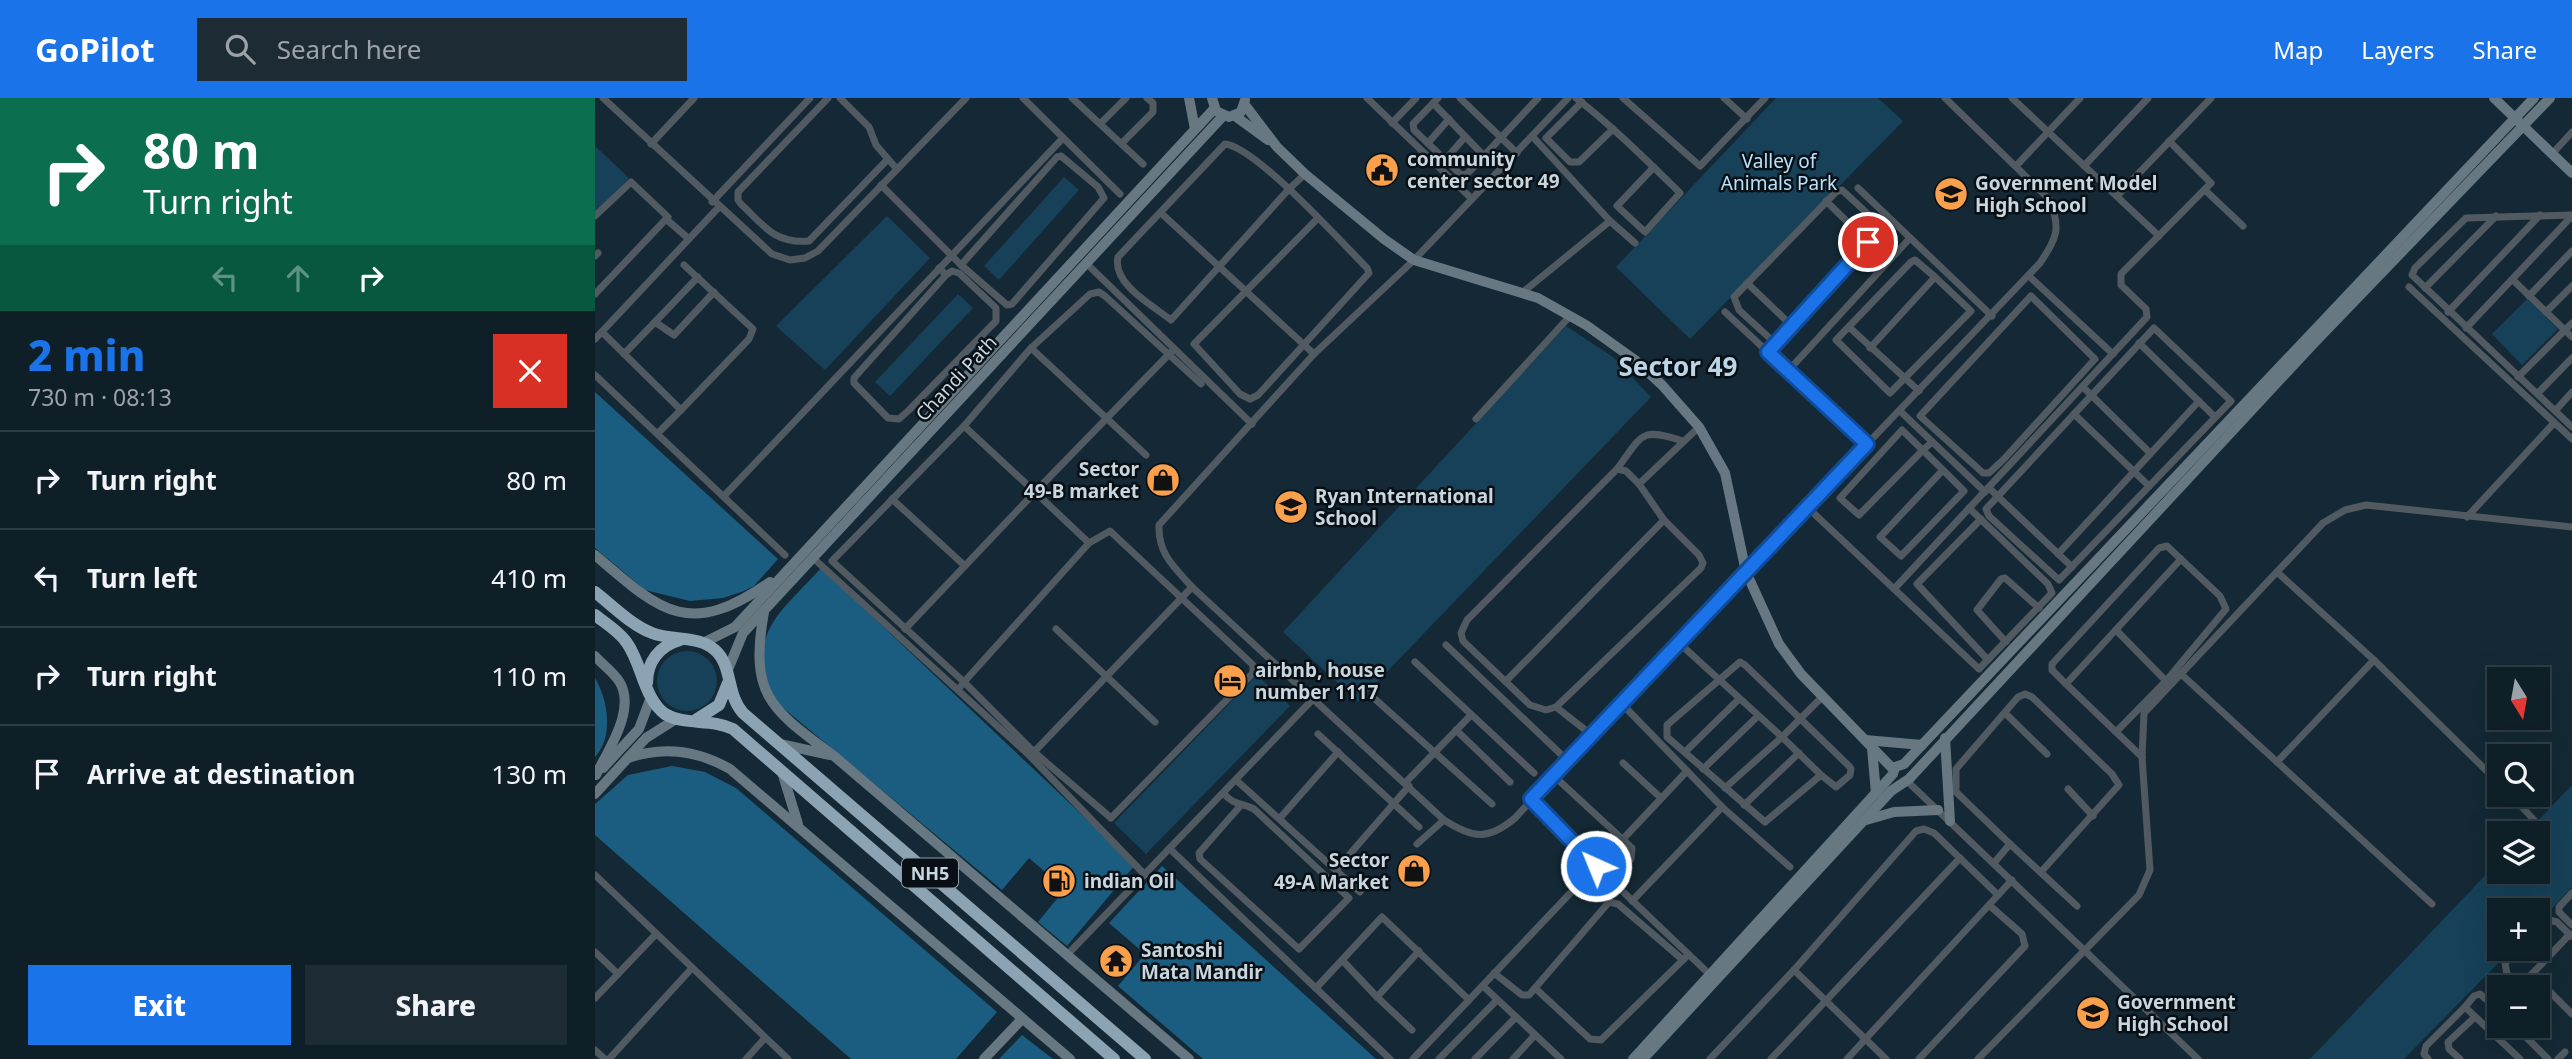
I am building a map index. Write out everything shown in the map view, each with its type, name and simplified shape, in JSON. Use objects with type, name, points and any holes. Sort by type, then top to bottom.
[{"type":"highway","points":[[595,591],[644,630],[703,643]]},
{"type":"highway","points":[[595,615],[625,640],[650,694],[664,713],[676,719]]},
{"type":"highway","points":[[650,694],[649,669],[655,656],[665,646],[686,640]]},
{"type":"highway","name":"NH5","points":[[703,643],[718,653],[738,707],[1145,1059]]},
{"type":"highway","points":[[689,720],[703,718],[719,705],[726,693],[728,675]]},
{"type":"highway","name":"NH5","points":[[676,719],[712,722],[733,729],[1114,1059]]},
{"type":"main road","points":[[1189,98],[1195,129]]},
{"type":"main road","points":[[2494,98],[2572,173]]},
{"type":"main road","points":[[1633,1059],[1876,793],[1901,776],[1945,738],[2519,122],[2534,98]]},
{"type":"main road","points":[[1643,1059],[1864,821],[1901,776],[1904,764],[2519,122],[2550,98]]},
{"type":"main road","points":[[1235,116],[1245,101],[1277,147]]},
{"type":"main road","points":[[1213,103],[1223,116],[1235,116],[1277,147],[1305,174],[1414,260],[1523,292],[1570,316],[1635,360],[1676,399],[1713,447],[1730,488],[1745,572],[1779,644],[1801,674],[1901,776]]},
{"type":"main road","name":"Chandi Path","points":[[703,643],[735,627],[1195,129],[1213,103]]},
{"type":"main road","name":"Chandi Path","points":[[728,675],[743,633],[1223,116]]},
{"type":"main road","points":[[595,555],[655,605],[690,615],[709,613],[740,600],[792,565]]},
{"type":"main road","points":[[764,610],[758,642],[760,674],[768,699],[784,718],[834,756],[1189,1059]]},
{"type":"main road","points":[[595,656],[619,682],[624,703],[623,718],[595,776]]},
{"type":"main road","points":[[595,776],[639,729],[650,694]]},
{"type":"main road","points":[[595,794],[646,738],[676,719]]},
{"type":"main road","points":[[1945,738],[1950,821]]},
{"type":"main road","points":[[1868,743],[1922,745]]},
{"type":"main road","points":[[1868,743],[1876,793]]},
{"type":"main road","points":[[780,744],[834,756]]},
{"type":"main road","points":[[628,758],[667,751],[709,758],[730,769],[798,824],[1070,1059]]},
{"type":"main road","points":[[782,772],[798,824]]},
{"type":"main road","points":[[1864,821],[1894,812],[1938,810]]},
{"type":"main road","points":[[984,1059],[1022,1018]]},
{"type":"street","points":[[603,98],[715,205],[772,254],[790,260],[805,258],[818,251],[966,98]]},
{"type":"street","points":[[651,144],[694,98]]},
{"type":"street","points":[[796,98],[803,105]]},
{"type":"street","points":[[595,339],[689,239],[726,187],[810,98]]},
{"type":"street","points":[[737,196],[828,98]]},
{"type":"street","points":[[840,98],[869,127],[876,145],[897,169]]},
{"type":"street","points":[[1023,98],[1120,194]]},
{"type":"street","points":[[1072,98],[1143,164]]},
{"type":"street","points":[[1101,123],[1126,98]]},
{"type":"street","points":[[1122,143],[1153,112],[1153,103],[1147,98]]},
{"type":"street","points":[[1367,98],[1472,199]]},
{"type":"street","points":[[1392,123],[1416,98]]},
{"type":"street","points":[[1460,98],[1517,153]]},
{"type":"street","points":[[1484,156],[1449,120],[1435,101],[1413,124],[1414,130],[1461,175],[1467,174],[1484,156],[1501,138],[1538,98]]},
{"type":"street","points":[[1568,98],[1414,260],[1314,354],[1159,525],[1159,539],[1164,556],[1192,587],[1444,820],[1466,834],[1493,832],[1515,818],[1623,705],[1678,642],[2030,277],[2053,243],[2057,234],[2057,219],[2050,200],[1945,98]]},
{"type":"street","points":[[1623,98],[1700,166],[1765,98]]},
{"type":"street","points":[[1724,98],[1747,119]]},
{"type":"street","points":[[2012,98],[2159,236]]},
{"type":"street","points":[[2015,166],[2081,98]]},
{"type":"street","points":[[2084,166],[2148,98]]},
{"type":"street","points":[[2117,196],[2208,99]]},
{"type":"street","points":[[1613,129],[1579,162],[1570,162],[1546,138],[1579,100],[1613,129],[1654,167],[1680,196],[1645,232],[1617,206],[1654,167]]},
{"type":"street","points":[[1427,143],[1449,120]]},
{"type":"street","points":[[2552,154],[2572,132]]},
{"type":"street","points":[[1445,160],[1465,137]]},
{"type":"street","points":[[1533,137],[1610,221],[1635,243]]},
{"type":"street","points":[[724,496],[1062,139]]},
{"type":"street","points":[[1894,589],[2083,387],[2147,312],[2121,285],[2121,274],[2205,190],[2210,180],[2169,141]]},
{"type":"street","points":[[1305,174],[1289,189],[1171,320],[1120,278],[1116,268],[1118,257],[1226,144],[1242,152],[1289,189],[1318,218],[1369,273],[1258,395],[1250,399],[1240,394],[1194,344],[1318,218]]},
{"type":"street","points":[[881,185],[961,265],[1002,302],[1012,304],[1101,204],[1103,192],[1072,163],[1057,157],[961,265]]},
{"type":"street","points":[[726,187],[776,237],[787,242],[809,241],[888,159]]},
{"type":"street","points":[[595,216],[631,182],[689,239]]},
{"type":"street","points":[[1858,188],[1992,316]]},
{"type":"street","points":[[1768,352],[1882,227],[1842,190],[1826,201],[1734,297],[1735,306],[1775,343]]},
{"type":"street","points":[[2205,190],[2243,226]]},
{"type":"street","points":[[1826,201],[1868,242]]},
{"type":"street","points":[[1161,213],[1314,354]]},
{"type":"street","points":[[2448,312],[2540,215]]},
{"type":"street","points":[[2572,216],[2470,216],[2461,221],[2413,272],[2414,278],[2448,312],[2520,375],[2572,426]]},
{"type":"street","points":[[2425,288],[2496,216]]},
{"type":"street","points":[[2466,328],[2572,216]]},
{"type":"street","points":[[595,294],[666,219]]},
{"type":"street","points":[[1523,292],[1610,221]]},
{"type":"street","points":[[1788,371],[1910,238]]},
{"type":"street","points":[[2529,296],[2572,251]]},
{"type":"street","points":[[1911,261],[1921,263],[1935,277],[1971,311],[1890,393],[1836,340],[1911,261]]},
{"type":"street","points":[[1087,264],[1201,384]]},
{"type":"street","points":[[657,433],[753,334],[749,324],[684,265]]},
{"type":"street","points":[[939,268],[946,275]]},
{"type":"street","points":[[845,368],[854,378],[854,383],[888,418],[899,419],[996,321],[996,308],[959,273],[952,271],[854,378]]},
{"type":"street","points":[[624,354],[698,277]]},
{"type":"street","points":[[1870,348],[1935,277]]},
{"type":"street","points":[[2030,277],[2113,354]]},
{"type":"street","points":[[2513,280],[2572,337]]},
{"type":"street","points":[[1747,283],[1791,325]]},
{"type":"street","points":[[2546,312],[2572,286]]},
{"type":"street","points":[[2410,287],[2572,439]]},
{"type":"street","points":[[655,322],[674,335],[714,292]]},
{"type":"street","points":[[1145,875],[905,629],[832,561],[964,426],[1031,348],[1090,294],[1099,292],[1171,351],[1252,424]]},
{"type":"street","points":[[2031,296],[2095,359],[1989,473],[1983,473],[1923,421],[1922,411],[1942,390],[2031,296]]},
{"type":"street","points":[[1725,312],[1867,444]]},
{"type":"street","points":[[1476,419],[1570,316]]},
{"type":"street","points":[[2512,383],[2572,323]]},
{"type":"street","points":[[1849,327],[1919,391]]},
{"type":"street","points":[[2151,329],[2158,329],[2231,401],[2059,580],[1989,516],[1986,509],[2139,343],[2151,329]]},
{"type":"street","points":[[601,332],[681,410]]},
{"type":"street","points":[[2139,343],[2215,417]]},
{"type":"street","points":[[1031,348],[1146,455]]},
{"type":"street","points":[[905,629],[1171,351]]},
{"type":"street","points":[[2538,393],[2572,358]]},
{"type":"street","points":[[595,374],[785,555]]},
{"type":"street","points":[[1930,380],[1942,390]]},
{"type":"street","points":[[2083,387],[2150,453]]},
{"type":"street","points":[[2556,410],[2572,392]]},
{"type":"street","points":[[2059,554],[2199,401]]},
{"type":"street","points":[[1900,411],[1932,442],[1998,497],[2072,567]]},
{"type":"street","points":[[2074,414],[2149,486]]},
{"type":"street","points":[[2467,517],[2554,423]]},
{"type":"street","points":[[964,426],[1089,543]]},
{"type":"street","points":[[1639,484],[1699,427]]},
{"type":"street","points":[[1932,442],[1923,450],[1859,515],[1840,498],[1902,430],[1923,450],[1943,470],[1964,491],[1901,556],[1880,537],[1943,470]]},
{"type":"street","points":[[1617,468],[1626,471],[1639,484],[1664,520],[1699,555],[1703,563],[1701,568],[1556,707],[1546,710],[1530,705],[1463,641],[1463,626],[1617,468],[1640,437],[1649,433],[1683,441]]},
{"type":"street","points":[[892,499],[965,566]]},
{"type":"street","points":[[1978,1059],[2139,895],[2150,870],[2142,757],[2144,713],[2323,523],[2345,510],[2365,505],[2572,527]]},
{"type":"street","points":[[1807,508],[1979,669],[2039,608],[2052,593],[2052,589],[1969,509]]},
{"type":"street","points":[[1980,519],[1917,584],[1989,660]]},
{"type":"street","points":[[1506,681],[1664,520]]},
{"type":"street","points":[[812,557],[1111,818],[1252,673],[1253,665],[1114,532],[1105,532],[1089,543],[961,686]]},
{"type":"street","points":[[2116,732],[2166,681],[2226,609],[2220,596],[2167,546],[2159,548],[2051,667],[2066,684],[2142,757]]},
{"type":"street","points":[[2066,684],[2181,559]]},
{"type":"street","points":[[2277,572],[2374,660],[2487,771]]},
{"type":"street","points":[[2005,642],[1977,610],[2001,579],[2005,578],[2039,608]]},
{"type":"street","points":[[1034,752],[1192,587]]},
{"type":"street","points":[[1056,628],[1155,722]]},
{"type":"street","points":[[2116,630],[2166,681]]},
{"type":"street","points":[[1678,642],[1716,680],[1836,787],[1850,775],[1851,769],[1740,662],[1716,680],[1667,725],[1667,737],[1761,820],[1769,820],[1821,775]]},
{"type":"street","points":[[1446,645],[1568,761]]},
{"type":"street","points":[[2277,762],[2374,660]]},
{"type":"street","points":[[1415,662],[1534,773]]},
{"type":"street","points":[[2181,674],[2432,904]]},
{"type":"street","points":[[2041,872],[2116,791],[2117,780],[2032,697],[2020,695],[1956,769],[1956,792],[2077,906]]},
{"type":"street","points":[[1725,788],[1823,696]]},
{"type":"street","points":[[1067,955],[1314,698]]},
{"type":"street","points":[[1375,699],[1492,804]]},
{"type":"street","points":[[1685,752],[1739,699]]},
{"type":"street","points":[[1623,705],[1722,807],[1790,867]]},
{"type":"street","points":[[1556,707],[1593,736]]},
{"type":"street","points":[[2005,713],[2047,754]]},
{"type":"street","points":[[1336,870],[1394,804],[1434,751],[1471,715]]},
{"type":"street","points":[[1703,769],[1758,716]]},
{"type":"street","points":[[1456,730],[1510,782]]},
{"type":"street","points":[[1318,734],[1419,827]]},
{"type":"street","points":[[1280,818],[1338,752]]},
{"type":"street","points":[[1744,805],[1799,753]]},
{"type":"street","points":[[1623,763],[1661,798]]},
{"type":"street","points":[[1622,839],[1687,771]]},
{"type":"street","points":[[1553,776],[1632,848],[1633,854],[1623,869]]},
{"type":"street","points":[[1901,776],[2085,948],[2197,1059]]},
{"type":"street","points":[[1236,780],[1360,891]]},
{"type":"street","points":[[2068,789],[2092,816]]},
{"type":"street","points":[[1224,794],[1233,804],[1241,805],[1254,809],[1349,898],[1302,948],[1295,948],[1200,859],[1199,853],[1241,805]]},
{"type":"street","points":[[1531,799],[1686,957]]},
{"type":"street","points":[[1632,901],[1722,807]]},
{"type":"street","points":[[2522,807],[2535,820]]},
{"type":"street","points":[[1417,844],[1444,820]]},
{"type":"street","points":[[1710,1059],[1794,970],[1916,831],[1924,829],[1934,833],[1998,895]]},
{"type":"street","points":[[1994,863],[2011,844]]},
{"type":"street","points":[[1170,849],[1390,1059]]},
{"type":"street","points":[[1771,1059],[1960,858]]},
{"type":"street","points":[[1413,1059],[1596,866]]},
{"type":"street","points":[[595,875],[788,1059]]},
{"type":"street","points":[[1847,1059],[2012,880]]},
{"type":"street","points":[[2572,893],[2559,907],[2559,912],[2572,925]]},
{"type":"street","points":[[1494,973],[1523,995],[1529,995],[1609,902],[1618,904],[1705,970]]},
{"type":"street","points":[[1919,1059],[2025,946],[2022,934],[1989,905]]},
{"type":"street","points":[[1316,988],[1382,918],[1387,919],[1469,1000]]},
{"type":"street","points":[[2506,961],[2504,970],[2521,984],[2571,935],[2550,920]]},
{"type":"street","points":[[595,998],[656,933]]},
{"type":"street","points":[[1377,997],[1419,951]]},
{"type":"street","points":[[595,952],[618,974]]},
{"type":"street","points":[[1535,988],[1590,1039],[1601,1040],[1686,957]]},
{"type":"street","points":[[1343,961],[1412,1030]]},
{"type":"street","points":[[595,1050],[607,1059],[692,968]]},
{"type":"street","points":[[1794,970],[1886,1059]]},
{"type":"street","points":[[2532,974],[2572,1014]]},
{"type":"street","points":[[1483,986],[1555,1057]]},
{"type":"street","points":[[2428,1059],[2424,1054],[2426,1046],[2474,996],[2480,994],[2487,1000]]},
{"type":"street","points":[[1439,1059],[1497,1000]]},
{"type":"street","points":[[2465,1007],[2519,1059]]},
{"type":"street","points":[[1475,1059],[1516,1017]]},
{"type":"street","points":[[2460,1059],[2449,1049],[2448,1042],[2475,1017]]},
{"type":"street","points":[[1513,1059],[1535,1035]]},
{"type":"street","points":[[746,1059],[765,1038]]},
{"type":"street","points":[[2527,1038],[2549,1059]]},
{"type":"street","points":[[2558,1059],[2565,1052]]},
{"type":"green space","name":"Valley of Animals Park","points":[[1776,98],[1878,98],[1903,121],[1690,339],[1616,267]]},
{"type":"green space","points":[[595,146],[629,178],[595,214]]},
{"type":"green space","points":[[1064,177],[1079,190],[999,280],[984,266]]},
{"type":"green space","points":[[887,216],[930,258],[825,370],[776,326]]},
{"type":"green space","points":[[958,294],[973,308],[890,396],[875,382]]},
{"type":"green space","points":[[2527,299],[2558,329],[2522,365],[2492,334]]},
{"type":"green space","points":[[1566,326],[1613,357],[1651,397],[1358,702],[1283,632]]},
{"type":"green space","points":[[687,651],[708,660],[717,681],[708,702],[687,711],[666,702],[657,681],[666,660]]},
{"type":"green space","points":[[1257,675],[1290,706],[1146,854],[1114,823]]},
{"type":"green space","points":[[2572,785],[2572,887],[2550,910],[2550,898],[2487,898],[2487,961],[2500,961],[2404,1059],[2310,1059],[2487,874],[2487,884],[2550,884],[2550,821],[2538,821]]},
{"type":"shaded area","points":[[595,392],[778,559],[754,586],[723,598],[690,601],[645,590],[595,548]]},
{"type":"shaded area","points":[[821,568],[1135,865],[1067,946],[1038,922],[1065,889],[1029,858],[1002,890],[776,702],[763,659],[770,627]]},
{"type":"shaded area","points":[[595,678],[606,707],[607,729],[605,739],[595,757]]},
{"type":"shaded area","points":[[672,766],[705,772],[736,788],[997,1012],[956,1059],[851,1059],[595,835],[595,804],[628,775]]},
{"type":"shaded area","points":[[1162,866],[1376,1059],[1203,1059],[1118,986],[1145,954],[1109,923]]},
{"type":"shaded area","points":[[1022,1035],[1053,1059],[999,1059]]},
{"type":"place","name":"community center sector 49","points":[[1382,170]]},
{"type":"place","name":"Government Model High School","points":[[1951,194]]},
{"type":"place","name":"Sector 49-B market","points":[[1163,480]]},
{"type":"place","name":"Ryan International School","points":[[1291,507]]},
{"type":"place","name":"airbnb, house number 1117","points":[[1230,681]]},
{"type":"place","name":"Sector 49-A Market","points":[[1414,871]]},
{"type":"place","name":"indian Oil","points":[[1059,881]]},
{"type":"place","name":"Santoshi Mata Mandir","points":[[1116,961]]},
{"type":"place","name":"Government High School","points":[[2093,1013]]},
{"type":"district","name":"Sector 49","points":[[1678,366]]},
{"type":"route","points":[[1596,866],[1531,799],[1623,705],[1678,642],[1867,444],[1768,352],[1868,242]]}]
